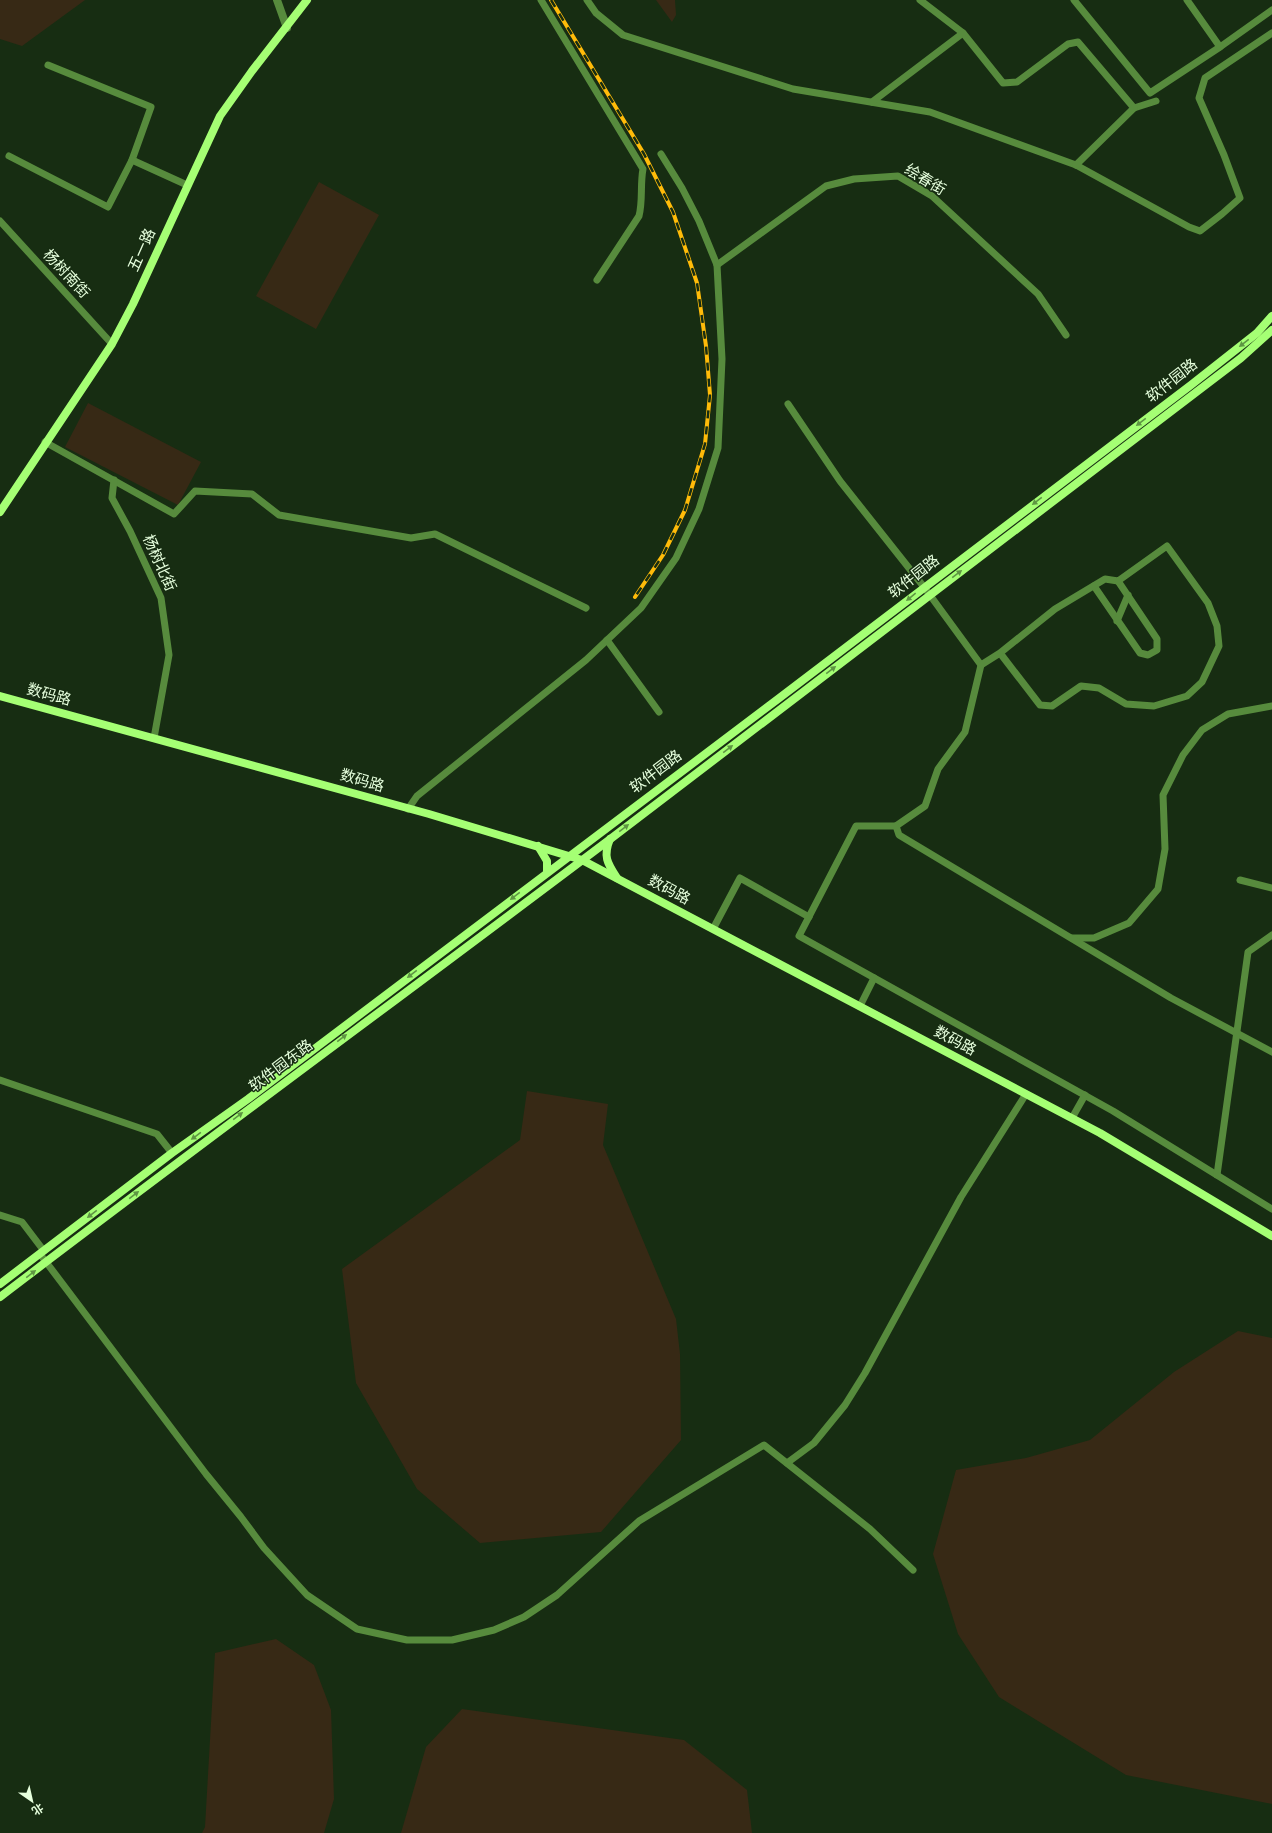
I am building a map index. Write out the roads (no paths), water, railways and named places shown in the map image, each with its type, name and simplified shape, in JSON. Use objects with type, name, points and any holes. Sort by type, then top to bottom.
[{"type":"main road","name":"五一路","points":[[0,512],[45,442],[112,344],[133,304],[220,116],[252,71],[307,0]]},
{"type":"main road","name":"软件园路","points":[[570,855],[791,690],[1197,380],[1257,333],[1272,316]]},
{"type":"main road","name":"软件园路","points":[[582,860],[1235,362],[1272,330]]},
{"type":"main road","name":"数码路","points":[[0,696],[408,809],[570,855],[582,860],[1100,1133],[1272,1236]]},
{"type":"main road","points":[[611,838],[606,849],[606,858],[617,878]]},
{"type":"main road","points":[[538,846],[547,861],[547,872]]},
{"type":"main road","name":"软件园东路","points":[[0,1284],[172,1153],[248,1099],[570,855]]},
{"type":"main road","name":"软件园东路","points":[[0,1297],[310,1062],[582,860]]},
{"type":"street","points":[[276,0],[286,28]]},
{"type":"street","points":[[541,0],[643,169],[641,181],[642,205],[639,216],[597,280]]},
{"type":"street","points":[[587,0],[596,13],[623,35],[792,89],[930,112],[1076,165],[1188,227],[1200,230],[1222,214],[1240,198],[1224,155],[1199,98],[1204,78],[1272,33]]},
{"type":"street","points":[[920,0],[963,33],[1003,83],[1017,82],[1068,44],[1078,42],[1134,108]]},
{"type":"street","points":[[1074,0],[1150,93],[1220,47],[1272,10]]},
{"type":"street","points":[[1187,0],[1220,47]]},
{"type":"street","points":[[872,102],[963,33]]},
{"type":"street","points":[[9,156],[108,207],[132,160],[151,107],[48,65]]},
{"type":"street","points":[[1076,165],[1134,108],[1156,101]]},
{"type":"street","points":[[408,809],[417,796],[586,660],[641,608],[676,558],[699,509],[718,448],[722,359],[717,265],[699,221],[682,188],[661,154]]},
{"type":"street","points":[[132,160],[187,185]]},
{"type":"street","name":"绘春街","points":[[717,265],[826,186],[854,179],[898,176],[932,196],[1038,294],[1066,335]]},
{"type":"street","name":"杨树南街","points":[[0,221],[112,344]]},
{"type":"street","points":[[788,404],[840,481],[924,587],[981,665]]},
{"type":"street","points":[[45,442],[174,514],[196,491],[252,494],[279,515],[411,538],[435,534],[586,608]]},
{"type":"street","name":"杨树北街","points":[[114,480],[112,498],[130,531],[162,598],[169,655],[154,738]]},
{"type":"street","points":[[1000,653],[1040,705],[1052,706],[1081,686],[1099,688],[1126,704],[1154,706],[1187,696],[1202,682],[1219,646],[1217,626],[1208,603],[1167,546],[1118,581],[1105,579],[1055,609],[1000,653],[981,665],[965,732],[938,769],[925,806],[896,826],[856,826],[799,936],[1085,1095],[1272,1209]]},
{"type":"street","points":[[1094,586],[1140,653],[1148,655],[1157,650],[1157,639],[1118,581]]},
{"type":"street","points":[[1117,620],[1128,595]]},
{"type":"street","points":[[607,640],[659,712]]},
{"type":"street","points":[[1072,938],[1094,938],[1129,923],[1158,889],[1165,849],[1163,795],[1183,755],[1202,730],[1228,714],[1272,706]]},
{"type":"street","points":[[896,826],[899,835],[1171,998],[1272,1052]]},
{"type":"street","points":[[713,929],[740,878],[809,917]]},
{"type":"street","points":[[1240,880],[1272,888]]},
{"type":"street","points":[[1217,1175],[1248,952],[1272,935]]},
{"type":"street","points":[[860,1006],[874,978]]},
{"type":"street","points":[[0,1080],[157,1134],[172,1153]]},
{"type":"street","points":[[787,1463],[814,1443],[849,1398],[865,1373],[961,1198],[1026,1094]]},
{"type":"street","points":[[1072,1118],[1085,1095]]},
{"type":"street","points":[[0,1215],[22,1222],[42,1252],[46,1262],[206,1474],[264,1548],[307,1595],[357,1629],[407,1640],[452,1640],[494,1630],[524,1617],[557,1595],[639,1521],[764,1445],[870,1529],[913,1570]]},
{"type":"railway","points":[[551,0],[644,154],[673,212],[697,283],[706,346],[710,395],[705,444],[685,510],[663,555],[635,597]]}]
